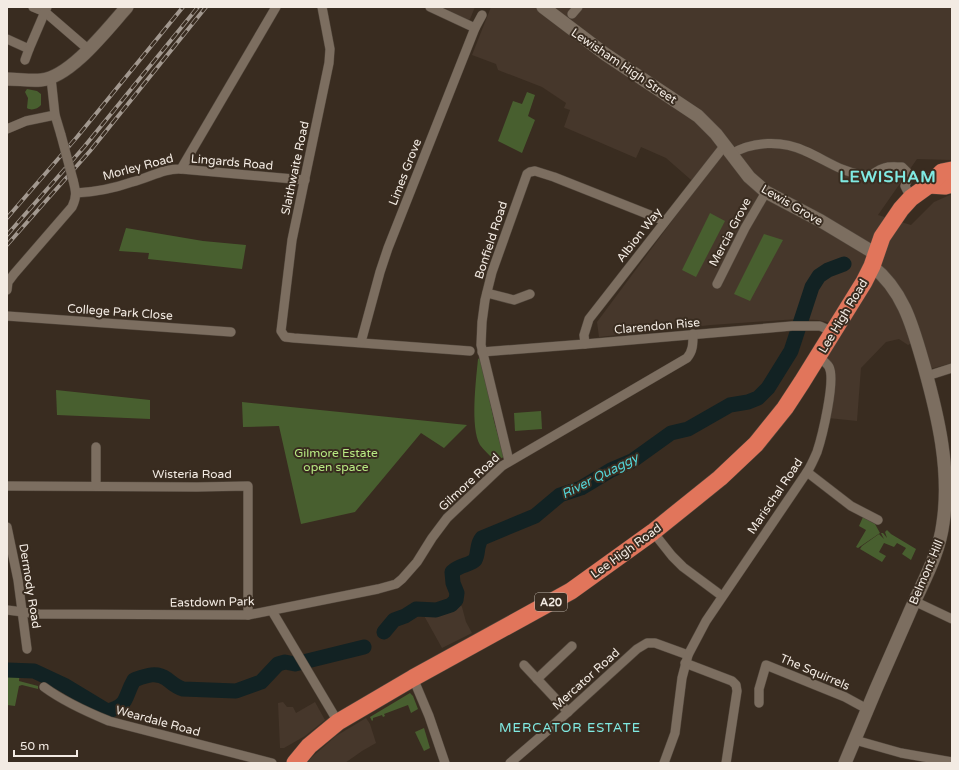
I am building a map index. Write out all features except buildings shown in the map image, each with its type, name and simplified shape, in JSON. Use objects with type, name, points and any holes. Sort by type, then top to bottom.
[{"type":"highway","name":"A20","points":[[874,260],[885,232],[901,209],[911,198],[929,185],[942,172],[952,170]]},
{"type":"highway","points":[[929,185],[945,186],[952,184]]},
{"type":"highway","name":"Lee High Road","points":[[295,763],[309,746],[338,722],[413,678],[571,591],[653,532],[720,478],[756,444],[785,408],[864,282],[874,260]]},
{"type":"street","points":[[33,7],[46,9],[89,50]]},
{"type":"street","points":[[7,79],[41,80],[51,78],[89,50],[128,7]]},
{"type":"street","name":"Morley Road","points":[[76,193],[132,182],[171,169],[181,169],[276,7]]},
{"type":"street","name":"Slaithwaite Road","points":[[322,7],[330,49],[330,64],[288,268],[281,331],[282,335],[285,337],[360,342]]},
{"type":"street","points":[[430,7],[475,28]]},
{"type":"street","name":"Lewisham High Street","points":[[543,7],[605,54],[671,97],[707,123]]},
{"type":"street","points":[[25,60],[46,9]]},
{"type":"street","name":"Limes Grove","points":[[360,342],[388,248],[475,28],[482,15]]},
{"type":"street","points":[[7,39],[29,49]]},
{"type":"street","points":[[7,285],[66,216],[75,201],[76,193],[73,180],[55,115],[51,78]]},
{"type":"street","points":[[7,129],[26,121],[55,115]]},
{"type":"street","name":"Lewis Grove","points":[[707,123],[749,177],[766,192],[826,225],[874,260]]},
{"type":"street","points":[[728,149],[778,144],[804,150],[837,167],[860,175],[868,176],[886,167],[902,167],[907,172],[908,178],[905,186],[911,198]]},
{"type":"street","name":"Albion Way","points":[[585,344],[584,335],[590,319],[666,221],[728,149]]},
{"type":"street","name":"Lingards Road","points":[[181,169],[305,180]]},
{"type":"street","name":"Bonfield Road","points":[[509,461],[482,352],[482,322],[492,272],[527,174],[535,171],[554,177],[666,221]]},
{"type":"street","name":"Mercia Grove","points":[[717,284],[745,228],[766,192]]},
{"type":"street","name":"Belmont Hill","points":[[845,763],[867,709],[937,550],[944,521],[945,474],[942,444],[927,376],[912,327],[902,303],[891,284],[881,274],[874,260]]},
{"type":"street","points":[[487,293],[514,300],[530,294]]},
{"type":"street","name":"College Park Close","points":[[7,316],[231,332]]},
{"type":"street","name":"Clarendon Rise","points":[[482,352],[792,326],[811,325],[824,327],[833,332]]},
{"type":"street","name":"Gilmore Road","points":[[272,611],[396,584],[417,562],[435,533],[447,518],[488,478],[509,461],[687,358],[693,347],[693,334]]},
{"type":"street","points":[[360,342],[470,350]]},
{"type":"street","name":"Marischal Road","points":[[664,763],[675,733],[686,659],[706,621],[807,472],[816,452],[824,423],[831,377],[829,367],[818,357]]},
{"type":"street","points":[[927,376],[952,368]]},
{"type":"street","points":[[96,447],[96,486]]},
{"type":"street","points":[[807,472],[851,506],[878,520]]},
{"type":"street","name":"Wisteria Road","points":[[7,486],[248,486],[248,615]]},
{"type":"street","name":"Dermody Road","points":[[7,526],[12,549],[27,649]]},
{"type":"street","points":[[653,532],[683,567],[722,596]]},
{"type":"street","points":[[914,601],[952,620]]},
{"type":"street","name":"Eastdown Park","points":[[7,610],[39,614],[248,615],[272,611],[308,669],[338,722]]},
{"type":"street","name":"Mercator Road","points":[[510,763],[637,649],[647,643],[655,643],[664,646],[686,659]]},
{"type":"street","points":[[537,679],[572,646]]},
{"type":"street","points":[[686,659],[732,681],[736,685],[737,691],[726,763]]},
{"type":"street","points":[[524,664],[568,712]]},
{"type":"street","name":"The Squirrels","points":[[759,703],[760,689],[766,664],[845,697],[867,709]]},
{"type":"street","points":[[413,678],[429,716],[445,763]]},
{"type":"street","name":"Weardale Road","points":[[44,687],[94,715],[109,721],[272,763]]},
{"type":"street","points":[[855,740],[901,753],[952,762]]},
{"type":"shaded area","points":[[443,7],[475,7],[470,19],[467,21]]},
{"type":"shaded area","points":[[491,7],[952,7],[952,160],[917,159],[878,215],[911,225],[934,202],[952,194],[952,363],[930,369],[922,338],[908,345],[899,339],[886,342],[861,368],[857,421],[828,418],[831,364],[826,355],[845,326],[818,320],[798,319],[711,325],[599,337],[597,322],[698,186],[666,158],[641,147],[636,158],[564,127],[570,110],[564,108],[566,103],[542,87],[498,70],[496,64],[472,55]]},
{"type":"shaded area","points":[[459,602],[466,622],[472,633],[442,648],[422,612],[439,613],[452,608]]},
{"type":"shaded area","points":[[283,702],[287,707],[293,707],[296,713],[315,702],[325,720],[305,736],[284,748],[280,748],[278,703]]},
{"type":"shaded area","points":[[366,718],[370,724],[376,743],[345,763],[307,763],[336,736]]},
{"type":"green space","points":[[27,89],[37,91],[41,94],[41,105],[38,108],[27,108],[28,98],[25,92]]},
{"type":"green space","points":[[527,92],[535,95],[528,116],[535,120],[522,153],[498,141],[513,101],[522,104]]},
{"type":"green space","points":[[710,213],[725,221],[696,277],[682,270]]},
{"type":"green space","points":[[126,228],[203,241],[246,245],[242,269],[148,259],[149,253],[119,251]]},
{"type":"green space","points":[[764,234],[783,240],[750,301],[734,294]]},
{"type":"green space","points":[[481,357],[494,421],[504,457],[495,461],[480,445],[475,427],[474,403],[476,379],[478,359]]},
{"type":"green space","points":[[56,390],[150,400],[150,419],[57,415]]},
{"type":"green space","name":"Gilmore Estate open space","points":[[242,402],[467,425],[444,448],[421,433],[355,512],[301,524],[279,426],[243,427]]},
{"type":"green space","points":[[541,411],[542,429],[515,431],[514,413]]},
{"type":"green space","points":[[863,517],[875,524],[880,533],[858,548],[856,547],[866,530],[859,526]]},
{"type":"green space","points":[[887,530],[916,549],[911,560],[902,554],[906,548],[897,543],[894,547],[884,543],[879,552],[886,556],[882,562],[860,549],[879,534],[884,539],[881,533],[883,533],[887,538],[885,532]]},
{"type":"green space","points":[[7,668],[20,669],[19,681],[38,686],[38,689],[22,685],[19,686],[15,706],[7,705]]},
{"type":"green space","points":[[410,693],[413,696],[418,709],[411,713],[408,705],[384,714],[385,716],[383,717],[382,715],[373,718],[372,721],[370,717]]},
{"type":"green space","points":[[424,728],[430,748],[424,751],[415,732]]},
{"type":"waterway","name":"River Quaggy","points":[[384,632],[394,620],[405,616],[416,609],[436,610],[451,605],[456,600],[457,593],[453,583],[452,572],[475,560],[479,543],[482,538],[535,516],[560,495],[581,488],[611,470],[632,461],[671,433],[688,429],[730,405],[748,402],[758,398],[768,388],[791,351],[812,287],[819,276],[828,270],[844,264]]},
{"type":"waterway","name":"River Quaggy","points":[[7,670],[34,671],[64,685],[107,711],[114,709],[123,703],[134,680],[146,676],[159,675],[183,689],[236,691],[261,682],[278,664],[285,662],[295,664],[364,647]]},
{"type":"railway","points":[[7,218],[77,137],[183,7]]},
{"type":"railway","points":[[7,235],[84,147],[198,7]]},
{"type":"railway","points":[[7,245],[90,151],[206,7]]},
{"type":"district","name":"LEWISHAM","points":[[888,177]]},
{"type":"district","name":"MERCATOR ESTATE","points":[[570,728]]}]
